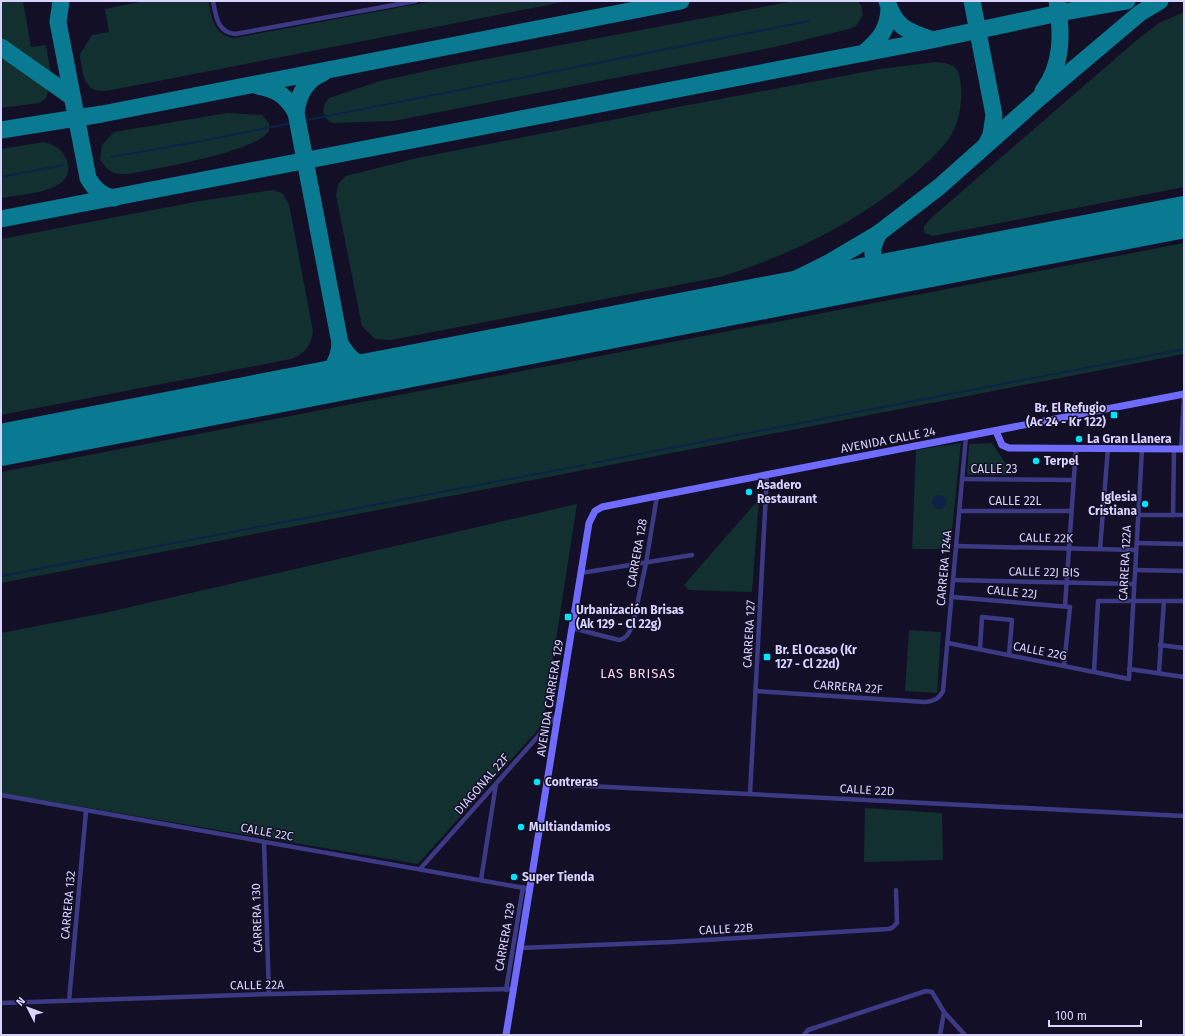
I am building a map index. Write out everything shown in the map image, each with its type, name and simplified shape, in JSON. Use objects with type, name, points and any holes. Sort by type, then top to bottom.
[{"type":"main road","name":"AVENIDA CALLE 24","points":[[597,509],[767,474],[1184,394]]},
{"type":"main road","points":[[996,431],[1000,442],[1009,448],[1180,449]]},
{"type":"main road","name":"AVENIDA CARRERA 129","points":[[506,1035],[520,948],[526,888],[548,784],[589,522],[597,509]]},
{"type":"street","points":[[213,1],[218,24],[224,30],[235,34],[416,1]]},
{"type":"street","points":[[1173,515],[1184,394]]},
{"type":"street","name":"CARRERA 124A","points":[[938,699],[943,691],[966,436]]},
{"type":"street","points":[[1064,666],[1067,607],[1066,582],[1076,448]]},
{"type":"street","points":[[1100,549],[1108,448]]},
{"type":"street","name":"CARRERA 122A","points":[[1129,679],[1142,449]]},
{"type":"street","name":"CARRERA 127","points":[[750,794],[767,474]]},
{"type":"street","name":"CALLE 23","points":[[962,479],[1074,480]]},
{"type":"street","name":"CARRERA 128","points":[[572,628],[619,640],[627,636],[633,624],[646,563],[657,496]]},
{"type":"street","name":"CALLE 22L","points":[[959,511],[1072,511]]},
{"type":"street","points":[[1138,515],[1184,514]]},
{"type":"street","points":[[1137,543],[1184,544]]},
{"type":"street","name":"CALLE 22K","points":[[956,546],[1136,550]]},
{"type":"street","points":[[581,574],[692,555]]},
{"type":"street","points":[[1135,570],[1184,571]]},
{"type":"street","name":"CALLE 22J BIS","points":[[953,580],[1134,584]]},
{"type":"street","name":"CALLE 22J","points":[[952,597],[1067,607]]},
{"type":"street","points":[[1094,672],[1098,601],[1184,601]]},
{"type":"street","points":[[1159,672],[1164,601]]},
{"type":"street","points":[[980,649],[982,617],[1012,620],[1009,655]]},
{"type":"street","name":"CALLE 22G","points":[[948,643],[1129,679]]},
{"type":"street","points":[[1160,645],[1184,648]]},
{"type":"street","points":[[1129,668],[1184,677]]},
{"type":"street","name":"CARRERA 22F","points":[[756,691],[926,702],[938,699]]},
{"type":"street","name":"DIAGONAL 22F","points":[[420,869],[559,712]]},
{"type":"street","points":[[481,880],[496,784]]},
{"type":"street","name":"CALLE 22D","points":[[548,784],[1184,816]]},
{"type":"street","name":"CALLE 22C","points":[[1,796],[526,888]]},
{"type":"street","name":"CARRERA 132","points":[[69,1001],[86,811]]},
{"type":"street","name":"CARRERA 130","points":[[264,842],[269,994]]},
{"type":"street","name":"CARRERA 129","points":[[506,990],[526,888]]},
{"type":"street","name":"CALLE 22B","points":[[520,948],[671,942],[888,929],[892,928],[897,923],[896,890]]},
{"type":"street","name":"CALLE 22A","points":[[1,1003],[269,994],[514,989]]},
{"type":"street","points":[[804,1035],[808,1030],[926,990],[932,992],[944,1012],[966,1035]]},
{"type":"street","points":[[940,1035],[944,1012]]},
{"type":"green space","points":[[1,1],[23,1],[31,47],[46,45],[51,74],[1,41]]},
{"type":"green space","points":[[144,1],[208,1],[213,20],[218,30],[227,37],[234,38],[434,1],[569,1],[122,88],[103,91],[93,89],[89,86],[83,74],[80,54],[92,35],[109,32],[105,9]]},
{"type":"green space","points":[[794,1],[857,1],[861,5],[863,15],[856,26],[849,29],[775,47],[393,121],[333,123],[326,119],[324,115],[326,101],[329,98],[380,81],[449,66]]},
{"type":"green space","points":[[1184,12],[1184,187],[933,236],[924,233],[924,227],[930,219],[1138,39],[1159,23]]},
{"type":"green space","points":[[1,56],[44,85],[48,91],[46,98],[39,103],[1,108]]},
{"type":"green space","points":[[936,62],[952,66],[958,71],[959,75],[961,100],[956,126],[950,137],[937,153],[912,176],[868,209],[821,236],[796,248],[772,259],[720,277],[391,340],[375,339],[362,326],[336,195],[338,184],[346,176],[417,158],[672,108],[880,69]]},
{"type":"green space","points":[[227,113],[262,115],[269,123],[269,131],[260,139],[226,153],[181,164],[128,174],[112,172],[100,159],[102,145],[114,132]]},
{"type":"green space","points":[[44,142],[58,148],[63,153],[67,161],[68,172],[64,180],[56,186],[46,190],[1,198],[1,149]]},
{"type":"green space","points":[[273,190],[282,193],[289,204],[313,331],[311,341],[303,352],[291,359],[1,415],[1,239],[200,201]]},
{"type":"green space","points":[[1184,243],[1184,354],[1,583],[1,472]]},
{"type":"green space","points":[[961,443],[950,549],[912,549],[916,450]]},
{"type":"green space","points":[[992,443],[1013,475],[967,475],[969,444]]},
{"type":"green space","points":[[759,499],[752,592],[689,590],[684,585]]},
{"type":"green space","points":[[577,504],[543,724],[418,864],[1,793],[1,633],[104,613]]},
{"type":"green space","points":[[909,630],[941,632],[937,693],[905,691]]},
{"type":"green space","points":[[865,808],[942,813],[943,860],[864,862]]},
{"type":"water","points":[[936,495],[942,495],[946,499],[946,505],[942,509],[936,509],[932,505],[932,499]]},
{"type":"waterway","points":[[111,157],[191,143],[809,21]]},
{"type":"waterway","points":[[1,177],[63,165]]},
{"type":"waterway","points":[[593,463],[1184,349]]},
{"type":"waterway","points":[[1,576],[584,465]]},
{"type":"taxiway","points":[[61,1],[58,22],[88,178],[99,191],[106,196],[114,198]]},
{"type":"taxiway","points":[[1,130],[102,114],[681,1]]},
{"type":"taxiway","points":[[887,1],[894,17],[903,27],[930,39]]},
{"type":"taxiway","points":[[972,1],[994,115],[991,135],[986,145]]},
{"type":"taxiway","points":[[1043,91],[1050,81],[1058,59],[1060,24],[1057,1]]},
{"type":"taxiway","points":[[1,219],[932,40],[1059,13],[1127,1]]},
{"type":"taxiway","points":[[728,305],[796,279],[830,262],[879,233],[939,187],[1037,100],[1140,13],[1160,1]]},
{"type":"taxiway","points":[[864,53],[874,44],[885,29],[889,9]]},
{"type":"taxiway","points":[[1,47],[72,97]]},
{"type":"taxiway","points":[[258,86],[276,91],[289,102],[296,113],[301,95],[307,84],[323,73]]},
{"type":"taxiway","points":[[296,113],[340,343],[348,355],[357,363],[368,368],[382,371]]},
{"type":"taxiway","points":[[879,233],[874,243],[873,251],[877,262],[889,267],[906,270]]},
{"type":"taxiway","points":[[310,385],[322,378],[331,369],[335,363],[340,343]]},
{"type":"runway","points":[[1,445],[1184,217]]},
{"type":"place","name":"Br. El Refugio (Ac 24 - Kr 122)","points":[[1114,415]]},
{"type":"place","name":"La Gran Llanera","points":[[1079,439]]},
{"type":"place","name":"Terpel","points":[[1036,461]]},
{"type":"place","name":"Asadero Restaurant","points":[[749,492]]},
{"type":"place","name":"Iglesia Cristiana","points":[[1145,504]]},
{"type":"place","name":"Urbanización Brisas (Ak 129 - Cl 22g)","points":[[568,617]]},
{"type":"place","name":"Br. El Ocaso (Kr 127 - Cl 22d)","points":[[767,657]]},
{"type":"place","name":"Contreras","points":[[537,782]]},
{"type":"place","name":"Multiandamios","points":[[521,827]]},
{"type":"place","name":"Super Tienda","points":[[514,877]]},
{"type":"district","name":"LAS BRISAS","points":[[638,673]]}]
